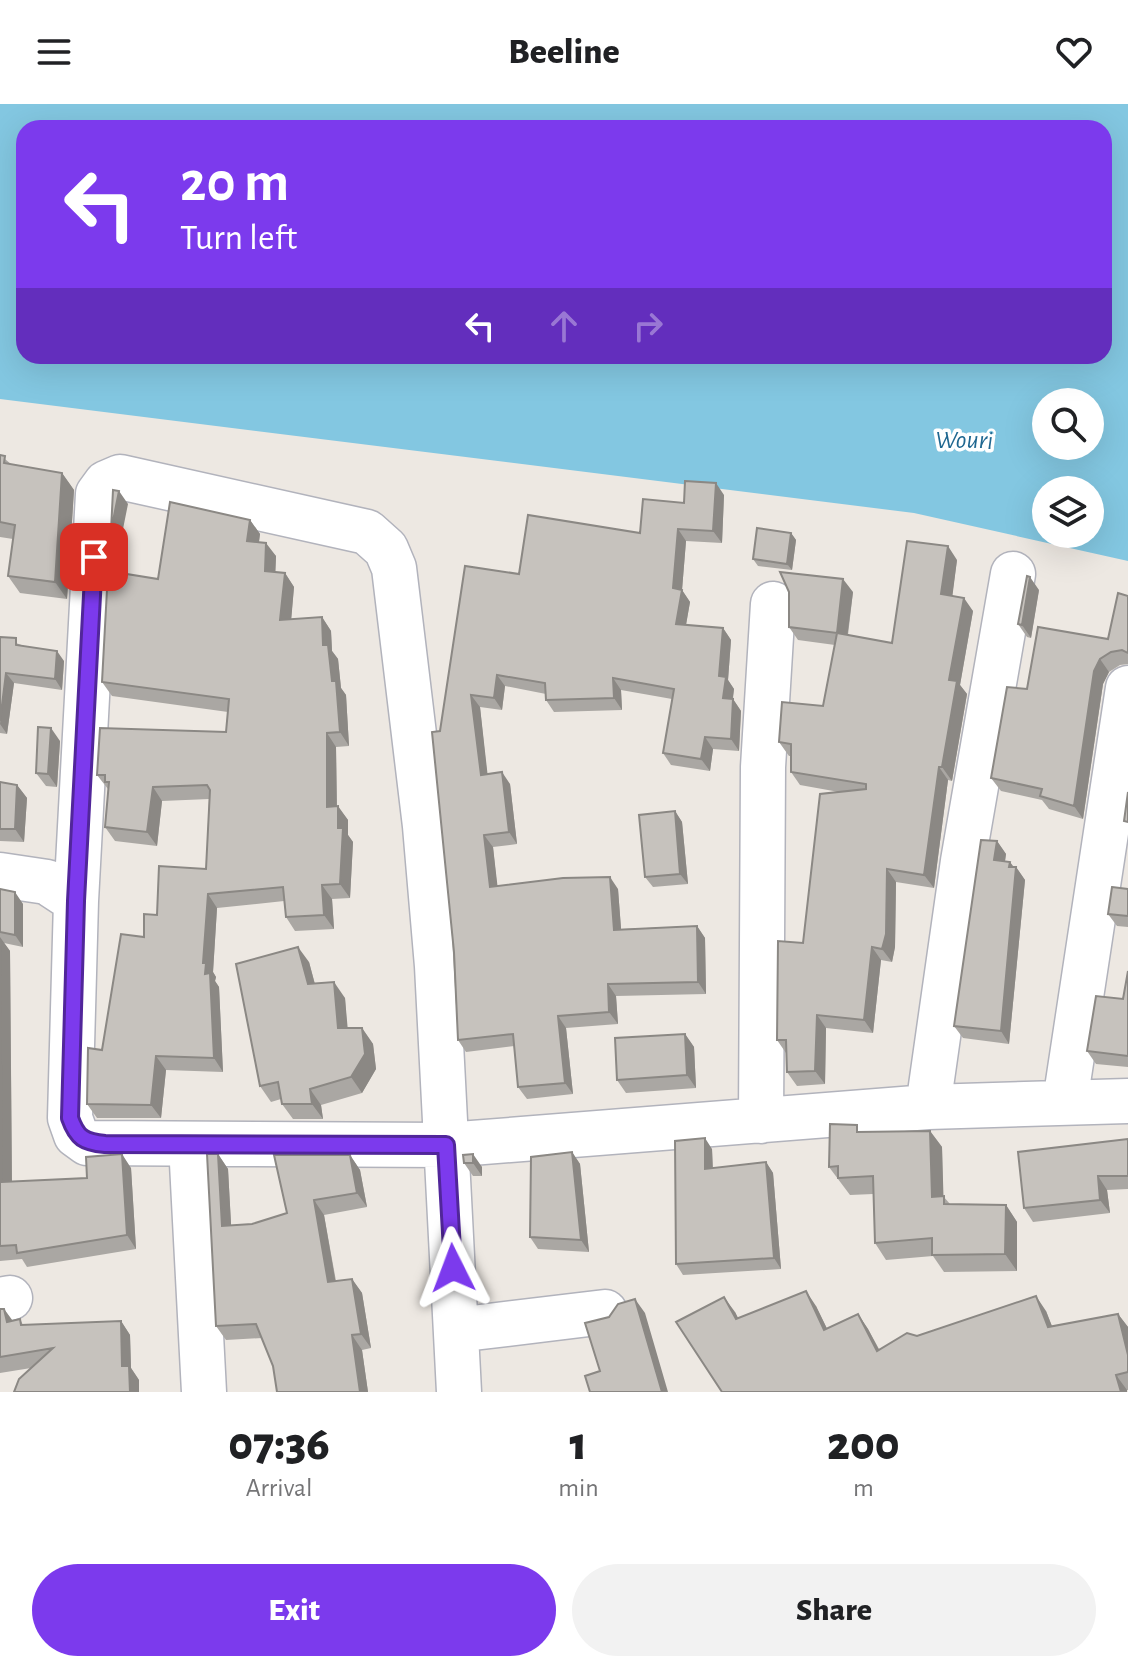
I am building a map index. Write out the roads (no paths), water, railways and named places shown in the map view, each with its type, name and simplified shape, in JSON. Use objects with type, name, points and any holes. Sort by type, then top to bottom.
[{"type":"street","points":[[459,1392],[446,1145],[425,826],[394,568],[386,549],[367,532],[120,477],[106,483],[98,494],[76,901],[70,1118],[76,1135],[87,1143],[446,1145],[928,1107],[1128,1101]]},
{"type":"street","points":[[928,1107],[963,861],[1013,574]]},
{"type":"street","points":[[761,1121],[763,767],[773,604]]},
{"type":"street","points":[[1065,1102],[1128,688]]},
{"type":"street","points":[[0,875],[47,882],[76,901]]},
{"type":"street","points":[[191,1144],[204,1392]]},
{"type":"street","points":[[456,1330],[605,1312]]},
{"type":"water","name":"Wouri","points":[[0,104],[1128,104],[1128,561],[1070,548],[1104,548],[1104,476],[1032,476],[1032,539],[914,513],[0,399]]}]
